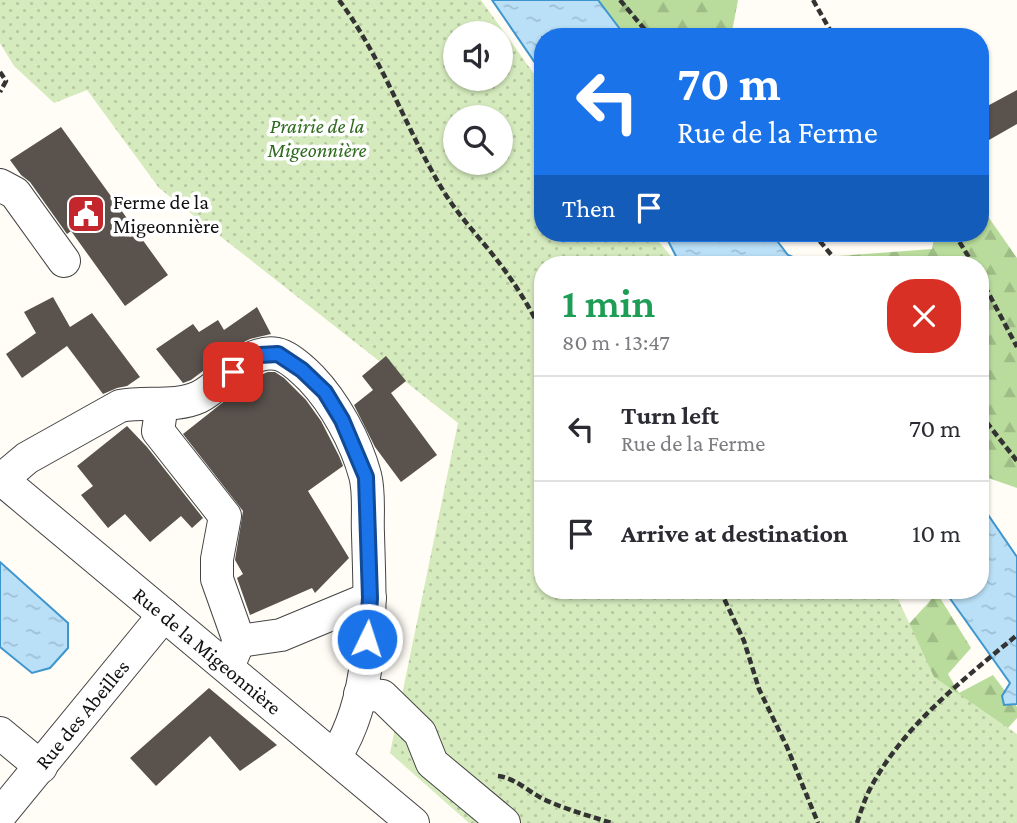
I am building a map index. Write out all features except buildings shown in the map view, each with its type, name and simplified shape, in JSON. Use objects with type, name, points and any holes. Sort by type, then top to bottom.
[{"type":"street","points":[[0,185],[15,193],[64,261]]},
{"type":"street","points":[[1,478],[27,458],[120,406],[137,402],[162,404],[199,397],[260,355],[278,354],[302,370],[325,392],[342,420],[366,477],[370,598],[360,694],[351,727],[335,757]]},
{"type":"street","points":[[162,404],[158,431],[225,516],[217,559],[217,579],[233,654],[370,598]]},
{"type":"street","name":"Rue de la Migeonnière","points":[[1,478],[164,615],[233,654],[392,816]]},
{"type":"street","name":"Rue des Abeilles","points":[[0,815],[164,615]]},
{"type":"street","points":[[360,694],[382,696],[420,733],[432,763],[504,823]]},
{"type":"street","points":[[0,733],[41,766]]},
{"type":"path","points":[[339,0],[378,62],[422,154],[446,195],[502,267],[534,317]]},
{"type":"path","points":[[620,0],[643,28]]},
{"type":"path","points":[[813,0],[829,28]]},
{"type":"path","points":[[0,72],[6,81],[0,92]]},
{"type":"path","points":[[821,242],[832,256]]},
{"type":"path","points":[[989,294],[1017,347]]},
{"type":"path","points":[[989,425],[1017,461]]},
{"type":"path","points":[[724,599],[744,641],[759,689],[787,747],[818,823]]},
{"type":"path","points":[[857,823],[870,789],[899,744],[917,722],[1017,635]]},
{"type":"path","points":[[469,793],[482,780],[493,776],[506,777],[542,798],[612,823]]},
{"type":"green space","name":"Prairie de la Migeonnière","points":[[0,0],[481,0],[496,21],[443,21],[443,91],[513,91],[513,45],[534,74],[534,242],[659,242],[671,256],[534,256],[534,599],[898,599],[934,677],[1017,734],[1017,823],[469,823],[390,753],[458,423],[159,188],[87,90],[54,103],[14,66],[0,43]]},
{"type":"green space","points":[[592,0],[738,0],[733,28],[615,28]]},
{"type":"green space","points":[[989,218],[1017,258],[1017,488],[989,478],[989,256],[838,256],[932,249],[933,242],[989,242]]},
{"type":"green space","points":[[932,599],[941,599],[971,648],[948,674],[959,693],[993,675],[1017,707],[1017,718],[961,780],[909,624]]},
{"type":"water","points":[[492,0],[598,0],[619,28],[534,28],[534,61],[513,31],[513,21],[506,21]]},
{"type":"water","points":[[669,242],[778,242],[790,256],[676,256]]},
{"type":"water","points":[[989,516],[1017,557],[1017,704],[1004,705],[1002,696],[1010,683],[950,599],[989,599]]},
{"type":"water","points":[[0,562],[68,623],[68,648],[50,668],[32,673],[0,647]]},
{"type":"place","name":"Ferme de la Migeonnière","points":[[86,214]]},
{"type":"route","points":[[233,372],[260,355],[278,354],[302,370],[325,392],[342,420],[366,477],[370,598],[367,639]]}]
